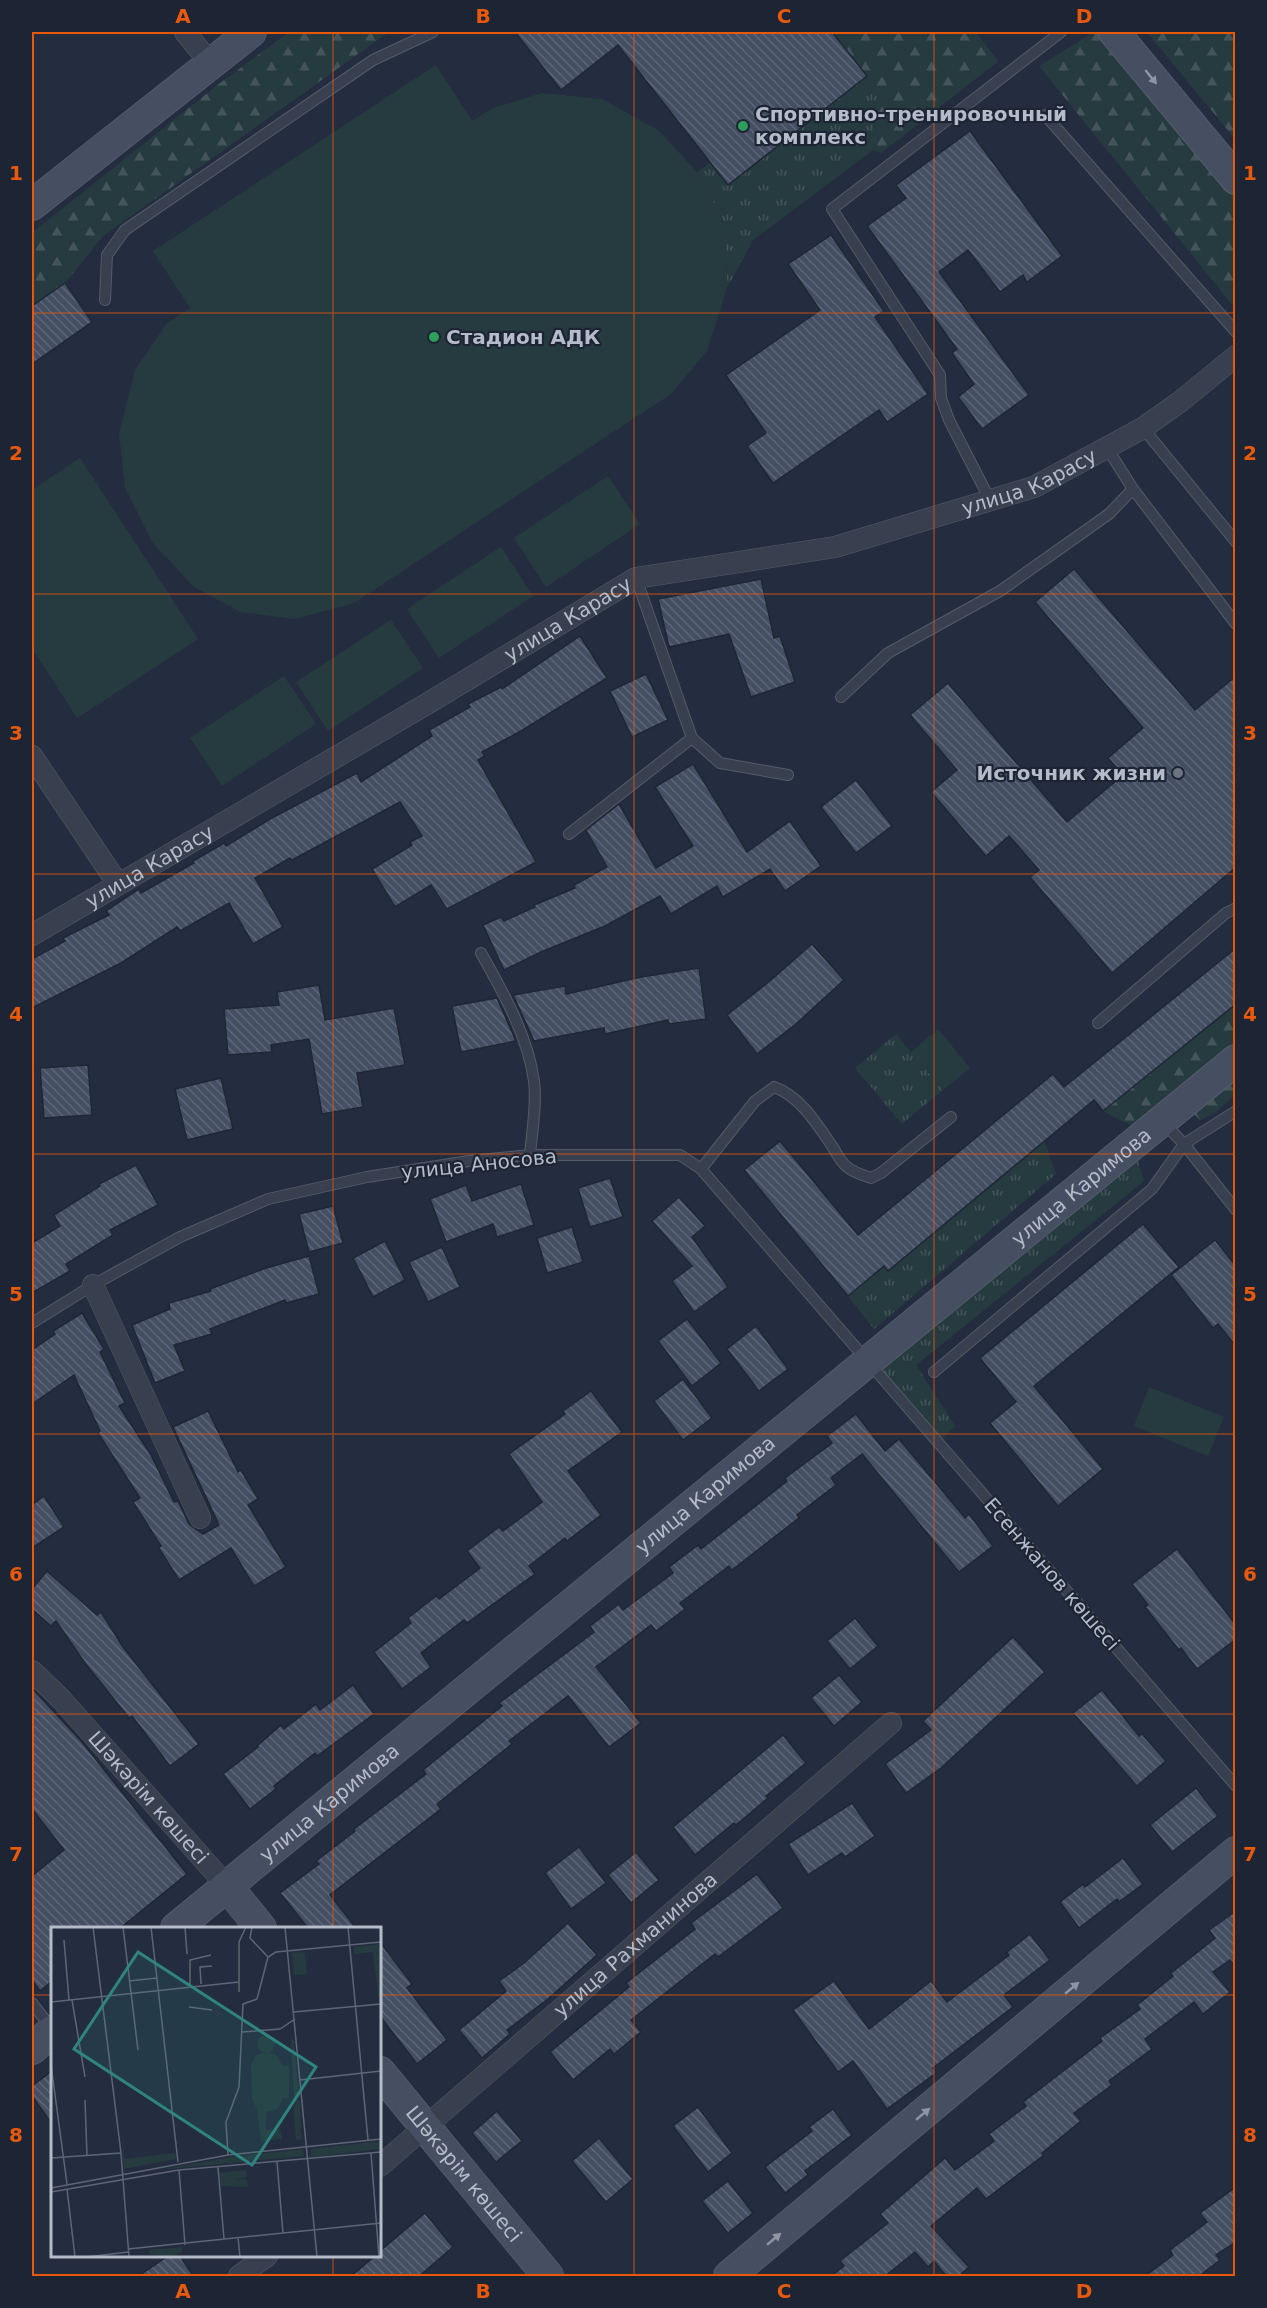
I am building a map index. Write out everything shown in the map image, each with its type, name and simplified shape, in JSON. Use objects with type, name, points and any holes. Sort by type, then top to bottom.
[{"type":"street","points":[[184,32],[211,64]]},
{"type":"street","points":[[32,205],[251,32]]},
{"type":"street","points":[[1114,32],[1236,179]]},
{"type":"street","name":"улица Карасу","points":[[32,934],[425,705],[636,578],[835,547],[1034,487],[1143,428],[1181,401],[1236,356]]},
{"type":"street","points":[[32,756],[118,884]]},
{"type":"street","name":"улица Каримова","points":[[178,1927],[1236,1060]]},
{"type":"street","points":[[93,1285],[200,1518]]},
{"type":"street","name":"Шәкәрім көшесі","points":[[32,1671],[61,1699],[259,1927]]},
{"type":"street","name":"улица Рахманинова","points":[[381,2165],[891,1723]]},
{"type":"street","points":[[729,2277],[1236,1852]]},
{"type":"street","points":[[32,2049],[51,2031]]},
{"type":"street","name":"Шәкәрім көшесі","points":[[381,2073],[548,2277]]},
{"type":"street","points":[[239,2277],[266,2257]]},
{"type":"lane","points":[[105,300],[107,255],[125,230],[374,60],[433,32]]},
{"type":"lane","points":[[990,500],[940,398],[940,375],[832,209],[1060,32]]},
{"type":"lane","points":[[1045,115],[1236,332]]},
{"type":"lane","points":[[1143,428],[1236,542]]},
{"type":"lane","points":[[1107,448],[1133,489],[1236,624]]},
{"type":"lane","points":[[841,697],[888,652],[1000,591],[1109,514],[1133,489]]},
{"type":"lane","points":[[636,578],[692,738],[720,763],[788,775]]},
{"type":"lane","points":[[569,834],[692,738]]},
{"type":"lane","points":[[1098,1023],[1226,913],[1236,909]]},
{"type":"lane","points":[[482,953],[499,983],[528,1053],[534,1083],[530,1155]]},
{"type":"lane","points":[[700,1169],[755,1101],[774,1087],[786,1091],[800,1104],[846,1166],[859,1175],[871,1178],[881,1173],[951,1117]]},
{"type":"lane","points":[[934,1372],[1152,1190],[1184,1144],[1236,1111]]},
{"type":"lane","points":[[1161,1121],[1184,1144],[1236,1210]]},
{"type":"lane","name":"улица Аносова","points":[[32,1323],[93,1285],[180,1237],[268,1199],[367,1177],[469,1161],[530,1155],[680,1155],[700,1169],[868,1361]]},
{"type":"lane","name":"Есенжанов көшесі","points":[[868,1361],[1236,1786]]},
{"type":"lane","points":[[32,2003],[51,2029]]},
{"type":"green space","points":[[289,32],[389,32],[103,236],[65,283],[32,306],[32,233],[220,83]]},
{"type":"green space","points":[[832,32],[975,32],[998,61],[881,153],[873,150],[753,240],[727,288],[725,225],[697,172],[710,163],[729,185],[867,77]]},
{"type":"green space","points":[[832,32],[975,32],[998,61],[881,153],[873,150],[873,115],[883,100],[883,92],[867,76]]},
{"type":"green space","points":[[1094,32],[1101,32],[1235,190],[1235,308],[1039,66]]},
{"type":"green space","points":[[1147,32],[1235,32],[1235,139]]},
{"type":"green space","name":"Стадион АДК","points":[[436,65],[472,121],[493,108],[542,93],[602,99],[658,130],[697,172],[725,225],[727,288],[707,351],[671,394],[354,603],[295,619],[240,612],[193,586],[153,543],[125,487],[119,434],[135,370],[167,323],[190,308],[153,251]]},
{"type":"green space","points":[[80,458],[198,639],[77,718],[32,648],[32,490]]},
{"type":"green space","points":[[608,476],[640,524],[546,587],[514,538]]},
{"type":"green space","points":[[501,547],[533,596],[439,658],[407,609]]},
{"type":"green space","points":[[391,620],[423,668],[328,731],[296,682]]},
{"type":"green space","points":[[284,676],[316,724],[222,786],[190,738]]},
{"type":"green space","points":[[1235,1004],[1235,1095],[1213,1114],[1200,1120],[1183,1103],[1146,1133],[1103,1111]]},
{"type":"green space","points":[[938,1029],[970,1068],[943,1090],[911,1052]]},
{"type":"green space","points":[[896,1034],[943,1090],[902,1124],[855,1068]]},
{"type":"green space","points":[[1044,1141],[1056,1174],[874,1329],[848,1296],[884,1266],[888,1271]]},
{"type":"green space","points":[[1133,1144],[1144,1181],[916,1365],[955,1426],[938,1443],[868,1361]]},
{"type":"green space","points":[[1149,1387],[1224,1417],[1208,1456],[1134,1426]]},
{"type":"building","name":"Спортивно-тренировочный комплекс","points":[[515,32],[832,32],[867,76],[728,185],[618,45],[561,90]]},
{"type":"building","points":[[970,131],[1062,256],[1027,282],[1023,275],[1000,292],[968,250],[939,272],[1029,395],[982,429],[958,397],[974,384],[952,353],[957,349],[867,226],[906,198],[896,185]]},
{"type":"building","points":[[831,235],[884,311],[875,317],[928,394],[887,422],[879,410],[773,483],[747,446],[766,433],[726,375],[820,310],[788,264]]},
{"type":"building","points":[[65,283],[92,322],[32,364],[32,306]]},
{"type":"building","name":"Источник жизни","points":[[1074,569],[1195,710],[1236,676],[1236,867],[1112,973],[1030,877],[1039,870],[1009,836],[986,856],[931,792],[957,770],[910,715],[948,683],[1067,822],[1123,775],[1108,758],[1143,728],[1035,602]]},
{"type":"building","points":[[761,579],[774,638],[780,636],[795,682],[751,697],[729,634],[669,647],[658,599]]},
{"type":"building","points":[[580,636],[607,678],[482,752],[485,756],[478,760],[536,862],[447,909],[431,885],[395,907],[372,869],[412,845],[410,842],[422,836],[400,802],[255,878],[283,927],[253,944],[229,903],[180,931],[177,927],[121,963],[32,1008],[32,959],[65,941],[63,938],[109,915],[106,911],[139,889],[141,893],[224,843],[226,846],[270,819],[357,773],[361,782],[432,736],[429,730],[470,707],[468,704],[501,687],[502,689]]},
{"type":"building","points":[[646,674],[668,720],[632,737],[610,691]]},
{"type":"building","points":[[693,764],[747,852],[790,821],[821,866],[785,891],[770,869],[723,897],[717,886],[671,914],[660,896],[605,926],[504,970],[483,925],[501,917],[504,921],[535,907],[534,905],[575,888],[574,885],[607,867],[586,830],[619,804],[656,868],[693,846],[655,787]]},
{"type":"building","points":[[856,780],[892,826],[856,853],[821,807]]},
{"type":"building","points":[[812,944],[844,980],[796,1024],[757,1054],[727,1015]]},
{"type":"building","points":[[1236,948],[1236,1004],[1103,1111],[1094,1100],[888,1271],[884,1266],[848,1296],[744,1170],[780,1141],[858,1235],[1053,1074],[1064,1087]]},
{"type":"building","points":[[699,968],[706,1019],[669,1024],[668,1020],[605,1034],[604,1028],[534,1041],[513,995],[565,986],[566,994],[641,977]]},
{"type":"building","points":[[319,985],[325,1020],[394,1008],[405,1065],[357,1073],[363,1107],[322,1114],[309,1039],[271,1045],[272,1052],[228,1055],[224,1009],[279,1005],[277,992]]},
{"type":"building","points":[[497,998],[516,1041],[461,1052],[452,1006]]},
{"type":"building","points":[[88,1065],[92,1115],[44,1118],[40,1068]]},
{"type":"building","points":[[221,1078],[233,1129],[187,1140],[175,1089]]},
{"type":"building","points":[[136,1165],[158,1205],[110,1230],[113,1235],[66,1264],[70,1271],[32,1293],[32,1243],[60,1226],[54,1215],[100,1186],[99,1184]]},
{"type":"building","points":[[610,1178],[623,1217],[590,1227],[578,1188]]},
{"type":"building","points":[[521,1184],[534,1225],[497,1237],[493,1224],[446,1242],[430,1199],[466,1185],[472,1201]]},
{"type":"building","points":[[679,1197],[705,1226],[692,1237],[728,1287],[694,1312],[672,1281],[692,1266],[652,1221]]},
{"type":"building","points":[[333,1206],[343,1243],[309,1252],[299,1214]]},
{"type":"building","points":[[1143,1224],[1179,1267],[1034,1386],[1103,1469],[1058,1506],[990,1423],[1016,1402],[980,1358]]},
{"type":"building","points":[[572,1227],[583,1262],[547,1273],[537,1238]]},
{"type":"building","points":[[1215,1240],[1236,1266],[1236,1346],[1218,1324],[1213,1328],[1171,1275]]},
{"type":"building","points":[[385,1241],[405,1280],[373,1297],[353,1258]]},
{"type":"building","points":[[442,1247],[460,1287],[428,1302],[409,1262]]},
{"type":"building","points":[[309,1256],[319,1294],[286,1303],[285,1300],[210,1329],[212,1334],[174,1345],[185,1371],[155,1383],[132,1325],[170,1309],[169,1303],[211,1291],[210,1289],[266,1268]]},
{"type":"building","points":[[82,1313],[104,1349],[100,1352],[125,1403],[119,1406],[151,1455],[174,1502],[178,1501],[189,1524],[203,1534],[219,1525],[173,1427],[208,1411],[238,1472],[241,1470],[258,1499],[248,1505],[286,1567],[254,1586],[231,1548],[179,1580],[133,1502],[140,1498],[98,1433],[100,1431],[74,1375],[32,1404],[32,1350],[55,1334],[53,1331]]},
{"type":"building","points":[[687,1319],[721,1363],[692,1386],[658,1341]]},
{"type":"building","points":[[756,1326],[788,1369],[759,1391],[727,1349]]},
{"type":"building","points":[[683,1379],[712,1418],[683,1440],[654,1401]]},
{"type":"building","points":[[591,1391],[622,1432],[568,1471],[601,1515],[567,1541],[565,1538],[529,1566],[535,1574],[467,1623],[464,1620],[421,1653],[431,1667],[402,1689],[374,1652],[411,1623],[408,1618],[436,1596],[439,1599],[480,1568],[467,1551],[499,1527],[503,1531],[542,1502],[509,1454],[565,1414],[563,1411]]},
{"type":"building","points":[[856,1414],[885,1451],[899,1439],[965,1518],[969,1514],[993,1546],[959,1572],[862,1454],[831,1478],[836,1485],[797,1515],[799,1518],[732,1570],[729,1566],[680,1603],[685,1609],[656,1631],[651,1625],[596,1667],[641,1723],[609,1747],[568,1696],[509,1741],[512,1744],[437,1804],[441,1809],[330,1895],[355,1927],[307,1927],[280,1893],[319,1864],[316,1861],[355,1831],[354,1829],[426,1774],[423,1770],[502,1706],[499,1703],[594,1632],[590,1626],[619,1604],[623,1610],[673,1573],[669,1567],[698,1545],[701,1549],[787,1481],[785,1478],[832,1443],[827,1436]]},
{"type":"building","points":[[44,1496],[64,1527],[32,1548],[32,1505]]},
{"type":"building","points":[[1177,1549],[1236,1625],[1236,1639],[1197,1669],[1145,1607],[1148,1605],[1132,1584]]},
{"type":"building","points":[[47,1571],[97,1615],[101,1612],[123,1647],[199,1744],[170,1766],[132,1716],[129,1718],[85,1663],[56,1621],[51,1626],[32,1609],[32,1589]]},
{"type":"building","points":[[855,1618],[878,1646],[850,1669],[827,1641]]},
{"type":"building","points":[[1013,1637],[1045,1672],[941,1768],[906,1793],[885,1764],[931,1730],[923,1721]]},
{"type":"building","points":[[839,1675],[862,1702],[834,1726],[811,1698]]},
{"type":"building","points":[[353,1685],[374,1714],[317,1756],[315,1753],[274,1786],[276,1789],[250,1809],[223,1774],[258,1747],[281,1725],[284,1729],[316,1704],[320,1710]]},
{"type":"building","points":[[32,1688],[82,1742],[187,1874],[121,1927],[51,1927],[51,1982],[40,1991],[32,1980],[32,1876],[64,1850],[32,1809]]},
{"type":"building","points":[[1102,1690],[1139,1736],[1142,1734],[1166,1761],[1137,1786],[1073,1713]]},
{"type":"building","points":[[783,1735],[806,1763],[766,1796],[768,1798],[736,1825],[734,1823],[695,1855],[673,1827]]},
{"type":"building","points":[[1196,1788],[1218,1816],[1172,1852],[1150,1825]]},
{"type":"building","points":[[852,1803],[875,1836],[845,1857],[842,1853],[808,1875],[788,1844]]},
{"type":"building","points":[[579,1847],[606,1883],[571,1909],[545,1873]]},
{"type":"building","points":[[636,1852],[659,1880],[631,1903],[608,1875]]},
{"type":"building","points":[[1123,1858],[1143,1884],[1119,1902],[1117,1899],[1079,1928],[1060,1902],[1083,1884],[1085,1887]]},
{"type":"building","points":[[757,1874],[783,1908],[718,1957],[715,1954],[631,2020],[641,2032],[614,2054],[610,2049],[573,2080],[550,2052],[629,1987],[626,1983],[695,1929],[691,1923]]},
{"type":"building","points":[[1236,1911],[1236,1967],[1230,1960],[1213,1972],[1230,1992],[1203,2014],[1194,2002],[1145,2039],[1152,2049],[1109,2081],[1112,2085],[1074,2113],[1081,2121],[1042,2153],[1044,2155],[986,2199],[977,2188],[931,2226],[969,2267],[958,2277],[947,2277],[934,2261],[928,2267],[915,2252],[884,2277],[830,2277],[844,2266],[840,2261],[888,2223],[880,2214],[945,2158],[955,2170],[994,2141],[989,2134],[1026,2106],[1023,2102],[1102,2041],[1100,2038],[1140,2009],[1137,2005],[1173,1976],[1171,1973],[1215,1938],[1209,1930]]},
{"type":"building","points":[[568,1923],[597,1955],[548,1999],[507,2030],[510,2034],[482,2058],[459,2030],[506,1991],[499,1981],[524,1963]]},
{"type":"building","points":[[1030,1934],[1050,1960],[1004,1995],[1013,2007],[933,2068],[936,2073],[887,2109],[853,2061],[838,2072],[793,2010],[834,1981],[869,2029],[931,1981],[947,2002],[1009,1955],[1007,1952]]},
{"type":"building","points":[[381,1943],[412,1984],[407,1988],[447,2040],[417,2064],[381,2017]]},
{"type":"building","points":[[51,2072],[51,2123],[32,2096],[32,2086]]},
{"type":"building","points":[[698,2107],[732,2153],[708,2172],[673,2126]]},
{"type":"building","points":[[833,2109],[852,2135],[805,2171],[808,2175],[785,2193],[765,2167],[812,2131],[809,2127]]},
{"type":"building","points":[[497,2111],[522,2141],[496,2162],[472,2133]]},
{"type":"building","points":[[599,2138],[633,2179],[606,2202],[572,2161]]},
{"type":"building","points":[[728,2181],[753,2213],[728,2233],[702,2201]]},
{"type":"building","points":[[1236,2187],[1236,2242],[1216,2255],[1220,2260],[1198,2277],[1144,2277],[1173,2255],[1170,2250],[1207,2222],[1200,2213]]},
{"type":"building","points":[[425,2213],[453,2247],[418,2277],[350,2277],[374,2257],[381,2257],[381,2250]]},
{"type":"building","points":[[167,2257],[181,2257],[194,2277],[137,2277]]},
{"type":"place","name":"Спортивно-тренировочный комплекс","points":[[743,126]]},
{"type":"place","name":"Стадион АДК","points":[[434,337]]},
{"type":"place","name":"Источник жизни","points":[[1178,773]]}]
